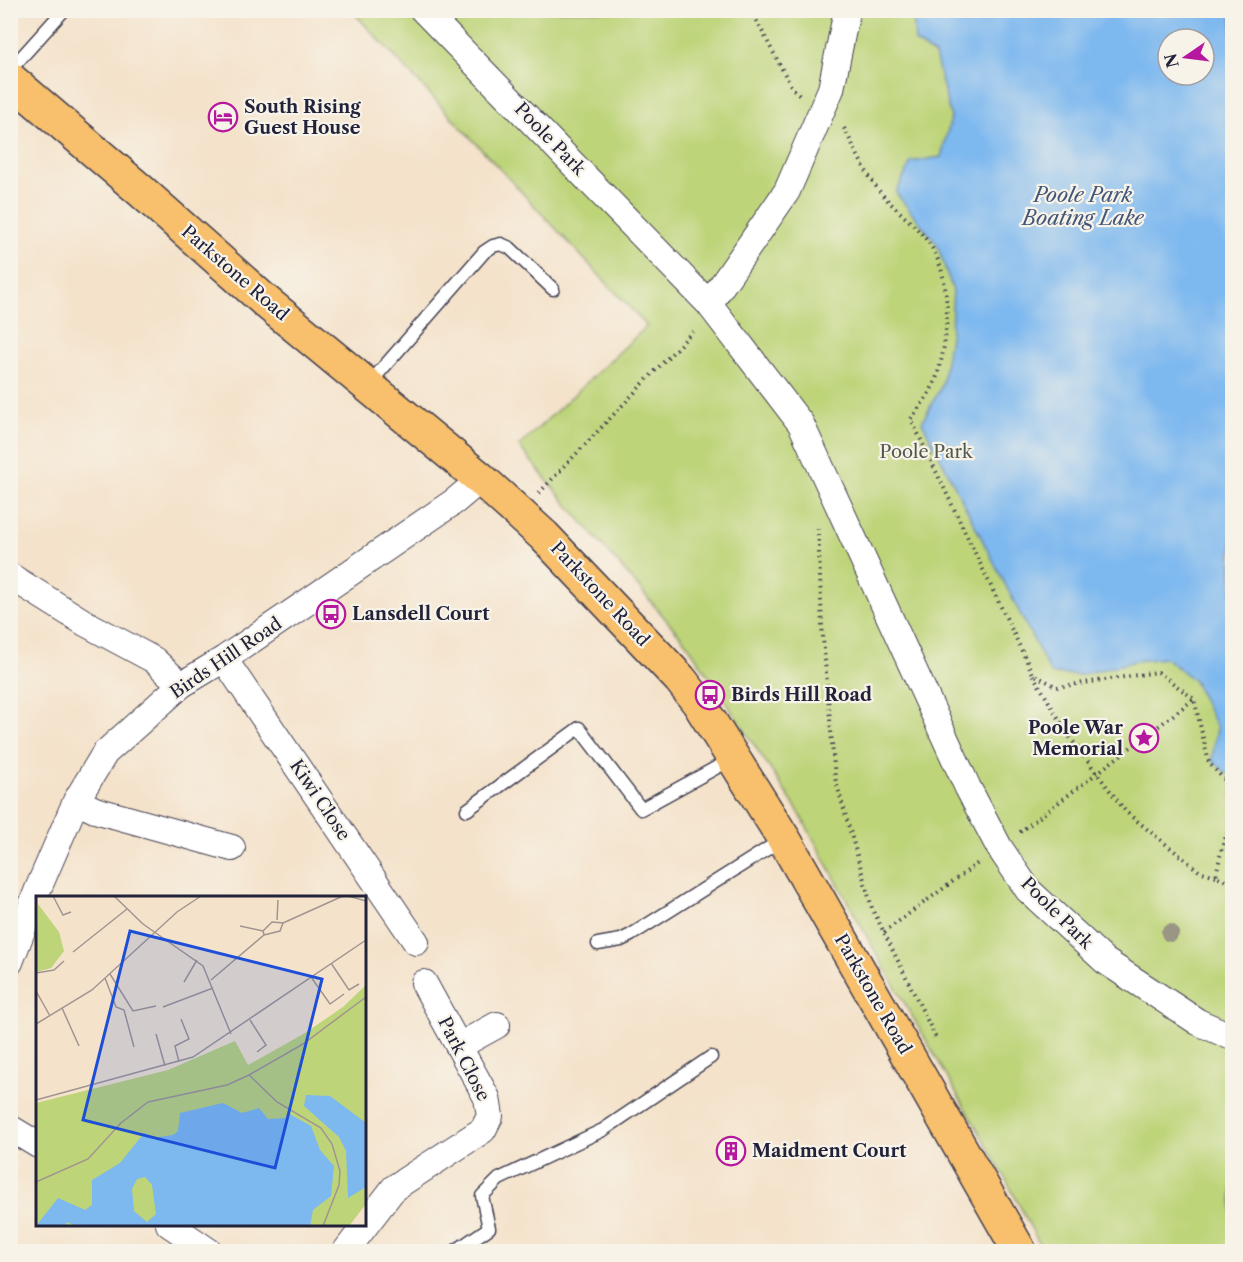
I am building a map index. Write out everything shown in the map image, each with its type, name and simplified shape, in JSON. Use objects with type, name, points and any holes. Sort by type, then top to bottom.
[{"type":"main road","name":"Parkstone Road","points":[[10,80],[140,189],[265,301],[481,479],[544,536],[680,679],[698,702],[783,839],[1020,1251]]},
{"type":"street","name":"Poole Park","points":[[423,10],[709,304],[801,424],[968,788],[999,847],[1028,890],[1105,961],[1198,1022],[1233,1037]]},
{"type":"street","points":[[709,304],[787,191],[831,89],[847,10]]},
{"type":"street","name":"Birds Hill Road","points":[[10,962],[76,801],[105,753],[181,685],[224,659],[455,501],[481,479]]},
{"type":"street","points":[[10,576],[85,623],[154,660],[181,685]]},
{"type":"street","name":"Kiwi Close","points":[[224,659],[416,942]]},
{"type":"street","points":[[76,801],[95,810],[232,848]]},
{"type":"street","name":"Park Close","points":[[366,1224],[394,1188],[483,1130],[489,1116],[487,1098],[424,983]]},
{"type":"street","points":[[459,1046],[497,1025]]},
{"type":"street","points":[[10,1128],[36,1144]]},
{"type":"street","points":[[173,1226],[210,1251]]},
{"type":"street","name":"Park Close","points":[[345,1251],[364,1226]]},
{"type":"lane","points":[[10,70],[64,10]]},
{"type":"lane","points":[[368,385],[484,252],[493,246],[501,244],[510,248],[553,289]]},
{"type":"lane","points":[[467,810],[579,728],[641,809],[733,759]]},
{"type":"lane","points":[[598,944],[621,940],[631,935],[783,839]]},
{"type":"lane","points":[[454,1251],[489,1228],[482,1196],[500,1179],[603,1130],[711,1057]]},
{"type":"path","points":[[751,10],[792,88],[820,115],[844,128],[875,185],[930,246],[941,269],[946,325],[942,354],[937,377],[911,419],[1033,674],[1069,736],[1125,812],[1199,871],[1233,884]]},
{"type":"path","points":[[532,501],[699,326],[709,304]]},
{"type":"path","points":[[818,522],[822,626],[835,778],[872,908],[940,1047]]},
{"type":"path","points":[[1033,674],[1057,687],[1158,672],[1194,699],[1209,763],[1233,788]]},
{"type":"path","points":[[884,932],[1194,699]]},
{"type":"path","points":[[1216,876],[1222,847],[1233,821]]},
{"type":"green space","name":"Poole Park","points":[[352,11],[1232,11],[1232,1251],[1043,1251],[1002,1172],[877,955],[798,811],[688,645],[519,446],[647,326]]},
{"type":"water","name":"Poole Park Boating Lake","points":[[909,11],[1232,11],[1232,778],[1212,760],[1217,728],[1194,681],[1166,658],[1135,661],[1080,675],[1051,674],[922,422],[942,385],[951,331],[953,291],[937,244],[896,193],[911,162],[941,157],[951,118],[935,55],[915,42],[913,12]]},
{"type":"place","name":"South Rising Guest House","points":[[223,117]]},
{"type":"place","name":"Lansdell Court","points":[[331,614]]},
{"type":"place","name":"Birds Hill Road","points":[[710,695]]},
{"type":"place","name":"Poole War Memorial","points":[[1144,738]]},
{"type":"place","name":"Maidment Court","points":[[731,1151]]}]
